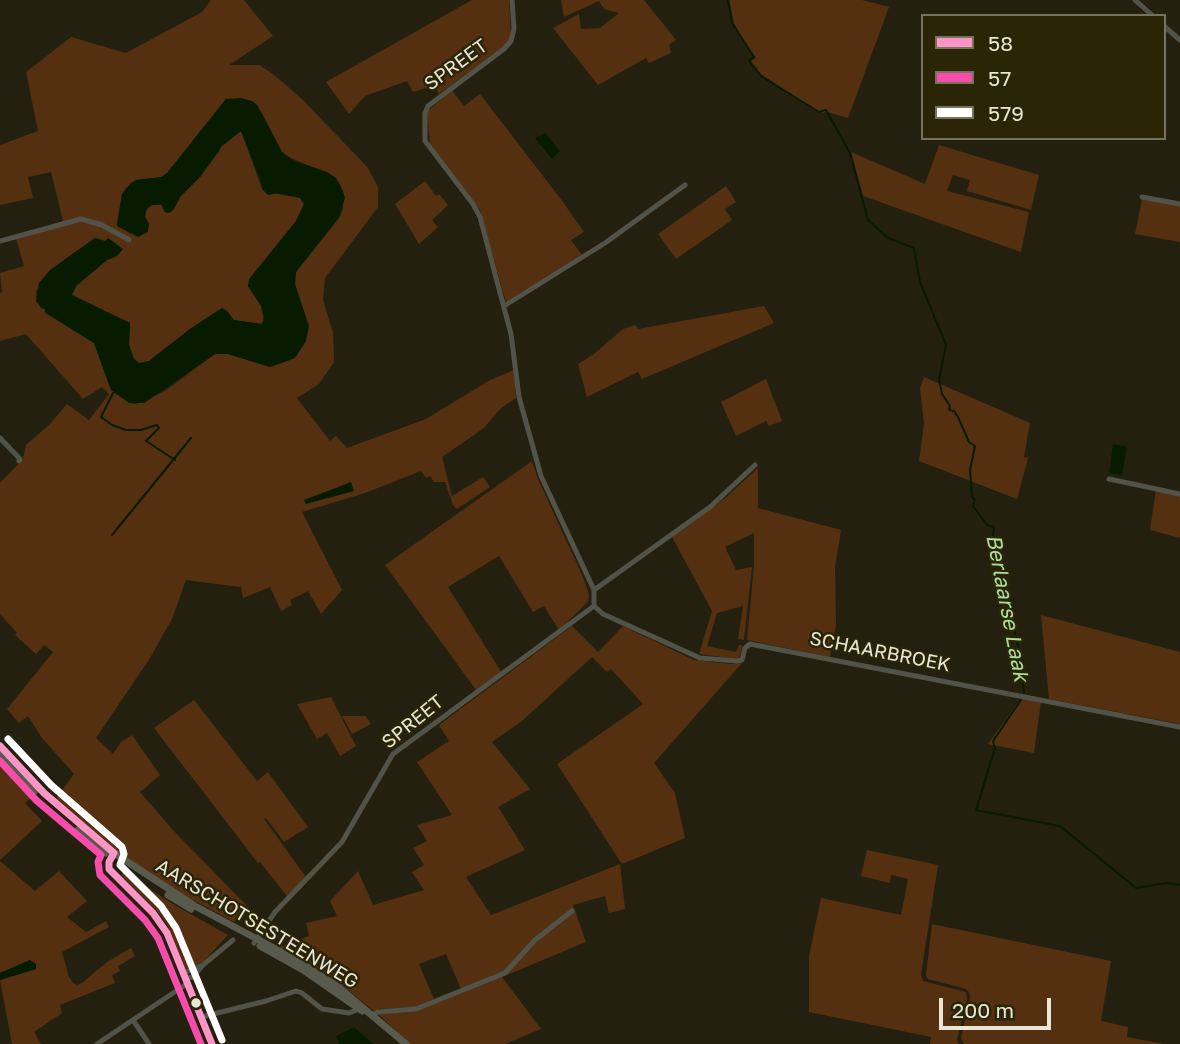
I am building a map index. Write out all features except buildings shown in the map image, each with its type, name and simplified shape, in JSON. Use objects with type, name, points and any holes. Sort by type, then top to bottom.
[{"type":"main road","name":"AARSCHOTSESTEENWEG","points":[[0,746],[85,833]]},
{"type":"main road","name":"AARSCHOTSESTEENWEG","points":[[0,753],[31,787],[113,856],[303,970],[359,1009],[399,1044]]},
{"type":"main road","name":"AARSCHOTSESTEENWEG","points":[[255,941],[326,979],[406,1044]]},
{"type":"street","name":"SPREET","points":[[255,941],[275,912],[342,842],[393,754],[594,606],[594,590],[541,476],[519,397],[513,342],[480,217],[427,146],[425,124],[428,106],[509,44],[514,29],[512,0]]},
{"type":"street","points":[[1135,0],[1151,14]]},
{"type":"street","points":[[1166,28],[1180,40]]},
{"type":"street","points":[[504,306],[606,243],[685,185]]},
{"type":"street","points":[[1142,197],[1180,204]]},
{"type":"street","points":[[0,241],[81,219],[102,225],[128,240]]},
{"type":"street","points":[[0,438],[19,461]]},
{"type":"street","points":[[594,590],[710,507],[755,465]]},
{"type":"street","points":[[1109,479],[1180,494]]},
{"type":"street","name":"SCHAARBROEK","points":[[594,606],[603,614],[700,658],[742,660],[745,648],[750,644],[1180,727]]},
{"type":"street","points":[[113,856],[109,869],[160,921],[171,940],[212,1044]]},
{"type":"street","points":[[373,1015],[378,1012],[416,1009],[505,973],[535,940],[572,911]]},
{"type":"street","points":[[97,1044],[134,1020],[233,940]]},
{"type":"street","points":[[201,1017],[294,991],[302,993],[322,1009],[349,1013],[359,1009]]},
{"type":"street","points":[[134,1020],[149,1044]]},
{"type":"shaded area","points":[[211,0],[244,0],[273,36],[229,65],[259,65],[273,74],[302,99],[368,168],[378,187],[378,207],[325,278],[323,300],[333,333],[334,362],[319,384],[297,398],[330,441],[336,436],[347,448],[426,419],[490,380],[514,370],[516,398],[501,408],[484,428],[442,457],[452,496],[483,477],[490,487],[457,509],[445,482],[434,482],[430,476],[426,478],[421,471],[365,493],[302,512],[342,590],[321,614],[308,591],[290,600],[292,605],[281,611],[270,587],[243,598],[241,587],[186,580],[172,619],[150,658],[96,738],[113,754],[121,742],[132,735],[160,775],[140,792],[249,908],[234,922],[182,894],[127,859],[55,800],[74,774],[42,738],[28,716],[19,723],[7,709],[53,652],[44,645],[36,654],[15,635],[17,633],[0,614],[0,483],[23,459],[26,445],[50,424],[67,404],[89,420],[109,394],[102,387],[83,399],[26,334],[0,341],[0,273],[24,266],[16,238],[63,221],[51,172],[28,177],[33,198],[0,205],[0,145],[38,131],[26,72],[71,37],[126,53],[202,12]],"holes":[[[226,99],[261,111],[282,152],[336,178],[343,191],[340,217],[296,272],[295,284],[300,301],[295,358],[270,367],[228,354],[215,354],[165,391],[136,404],[129,403],[111,390],[94,343],[45,313],[46,309],[36,301],[36,291],[60,263],[95,238],[105,241],[108,239],[117,256],[107,260],[76,286],[72,295],[130,323],[129,345],[134,359],[139,363],[149,361],[222,308],[234,320],[261,324],[264,321],[261,306],[248,286],[296,221],[304,204],[300,198],[262,189],[241,131],[221,146],[200,177],[180,197],[169,213],[164,211],[163,205],[152,205],[145,211],[149,224],[134,234],[117,223],[122,194],[126,188],[136,180],[162,177],[167,173]]]},
{"type":"shaded area","points":[[472,0],[509,0],[511,36],[505,46],[439,94],[433,86],[413,92],[407,81],[365,96],[349,114],[326,82]]},
{"type":"shaded area","points":[[561,0],[644,0],[676,40],[669,45],[671,53],[649,63],[646,58],[598,85],[553,28],[579,14],[581,29],[600,28],[619,13],[604,9],[599,1],[564,17]]},
{"type":"shaded area","points":[[729,0],[862,0],[889,7],[848,118],[827,112],[819,113],[761,74],[751,61],[756,58],[734,23]]},
{"type":"shaded area","points":[[452,90],[464,106],[480,94],[584,232],[571,240],[582,255],[506,302],[480,210],[430,145],[427,112]]},
{"type":"shaded area","points":[[241,98],[257,105],[282,152],[292,160],[327,172],[336,178],[345,198],[339,217],[296,272],[295,284],[309,326],[306,341],[295,358],[270,367],[228,354],[215,354],[144,403],[129,403],[111,390],[94,343],[41,308],[36,301],[39,283],[50,270],[95,238],[105,241],[108,238],[123,249],[76,286],[72,295],[130,323],[129,345],[134,359],[139,363],[149,361],[222,308],[234,320],[262,324],[264,317],[261,306],[248,286],[249,279],[296,221],[304,204],[300,198],[278,193],[268,195],[262,189],[241,131],[221,147],[200,177],[180,197],[174,209],[169,213],[165,212],[161,204],[147,208],[145,217],[149,224],[148,232],[138,237],[117,226],[122,194],[131,183],[161,177],[167,173],[226,99]]},
{"type":"shaded area","points":[[545,133],[560,151],[552,159],[535,138]]},
{"type":"shaded area","points":[[939,145],[1039,175],[1031,210],[967,191],[970,180],[953,175],[947,191],[1029,212],[1021,252],[863,196],[851,152],[925,184]]},
{"type":"shaded area","points":[[425,181],[436,196],[439,194],[448,205],[432,220],[438,227],[419,244],[395,204]]},
{"type":"shaded area","points":[[726,186],[736,202],[725,209],[732,220],[676,259],[658,234]]},
{"type":"shaded area","points":[[1142,199],[1180,206],[1180,242],[1135,234]]},
{"type":"shaded area","points":[[764,306],[774,323],[642,379],[638,372],[587,397],[578,364],[623,329],[635,325],[638,329]]},
{"type":"shaded area","points":[[924,377],[1030,423],[1024,457],[1028,458],[1017,499],[919,461],[924,424],[920,388]]},
{"type":"shaded area","points":[[766,379],[782,421],[769,426],[766,421],[736,436],[721,402]]},
{"type":"shaded area","points":[[1113,444],[1127,447],[1122,475],[1109,473]]},
{"type":"shaded area","points":[[532,461],[583,577],[589,595],[588,602],[559,630],[544,606],[533,612],[499,556],[448,587],[502,673],[476,690],[385,565]]},
{"type":"shaded area","points":[[758,468],[758,508],[841,530],[835,568],[836,625],[830,657],[747,640],[754,566],[754,533],[725,547],[736,570],[752,567],[744,640],[738,639],[743,606],[717,613],[707,646],[736,652],[739,645],[742,645],[741,653],[738,659],[699,654],[712,611],[672,537],[724,499]]},
{"type":"shaded area","points":[[351,482],[354,491],[306,504],[304,500]]},
{"type":"shaded area","points":[[1156,490],[1180,496],[1180,538],[1150,530]]},
{"type":"shaded area","points":[[1041,615],[1180,652],[1180,724],[1049,699]]},
{"type":"shaded area","points":[[572,626],[598,652],[623,626],[694,660],[742,663],[654,763],[675,793],[685,838],[622,864],[557,764],[643,704],[611,669],[607,672],[592,657],[522,721],[492,742],[530,789],[498,807],[525,850],[466,877],[491,915],[620,864],[625,909],[609,913],[605,896],[573,905],[586,942],[502,977],[541,1029],[505,1044],[410,1044],[378,1014],[411,1012],[461,989],[446,954],[419,964],[434,999],[416,1007],[379,1009],[375,1012],[333,978],[280,947],[309,936],[306,923],[337,916],[330,901],[358,871],[373,905],[424,890],[412,872],[424,865],[413,848],[427,841],[417,825],[452,815],[417,762],[449,741],[439,725]]},
{"type":"shaded area","points":[[331,697],[356,746],[340,756],[327,733],[317,739],[297,704]]},
{"type":"shaded area","points":[[1022,697],[1041,701],[1034,753],[988,744]]},
{"type":"shaded area","points":[[194,700],[257,781],[268,772],[308,827],[284,842],[266,818],[264,819],[306,877],[287,896],[260,862],[258,863],[154,728]]},
{"type":"shaded area","points":[[342,716],[366,716],[371,724],[352,734]]},
{"type":"shaded area","points":[[0,761],[32,797],[25,803],[42,821],[0,860]]},
{"type":"shaded area","points":[[867,850],[938,865],[921,974],[923,981],[966,992],[967,999],[957,1040],[959,1044],[930,1044],[931,1037],[809,1012],[809,956],[821,898],[901,915],[908,879],[891,875],[890,883],[861,876]]},
{"type":"shaded area","points":[[0,861],[35,891],[59,871],[87,901],[67,917],[86,932],[106,921],[109,927],[62,952],[73,983],[82,983],[107,962],[131,948],[135,956],[118,966],[120,971],[112,975],[115,983],[60,1005],[62,1013],[34,1032],[41,1044],[12,1044],[0,980],[35,969],[30,960],[0,973]]},
{"type":"shaded area","points":[[124,872],[228,935],[203,962],[186,970],[167,924],[121,875]]},
{"type":"shaded area","points":[[932,924],[1111,961],[1101,1021],[1128,1027],[1127,1037],[1164,1044],[964,1044],[961,1038],[969,992],[928,979],[926,976]]},
{"type":"shaded area","points":[[30,960],[36,964],[36,969],[0,980],[0,973]]},
{"type":"shaded area","points":[[354,1027],[373,1044],[339,1044],[336,1036]]},
{"type":"waterway","name":"Berlaarse Laak","points":[[728,0],[732,23],[754,57],[749,61],[761,76],[819,112],[826,110],[850,153],[868,220],[888,238],[914,248],[920,282],[946,345],[939,379],[942,394],[950,406],[949,410],[954,411],[958,417],[969,442],[975,446],[970,470],[972,497],[975,500],[973,506],[987,525],[994,527],[993,535],[1004,568],[1020,656],[1024,693]]},
{"type":"waterway","points":[[113,393],[101,417],[126,430],[141,430],[157,425],[159,428],[146,441],[175,460]]},
{"type":"waterway","points":[[112,535],[191,438]]},
{"type":"waterway","name":"Berlaarse Laak","points":[[1023,697],[993,741],[995,748],[976,810],[1060,826],[1136,888],[1166,883],[1180,885]]},
{"type":"transit line","name":"579","points":[[8,739],[51,785],[122,847],[124,854],[120,865],[161,906],[176,928],[222,1040]]},
{"type":"transit line","name":"58","points":[[0,746],[44,793],[114,853],[109,869],[153,913],[167,933],[212,1044]]},
{"type":"transit line","name":"57","points":[[0,761],[37,801],[101,855],[98,862],[100,875],[145,920],[158,938],[201,1044]]}]
